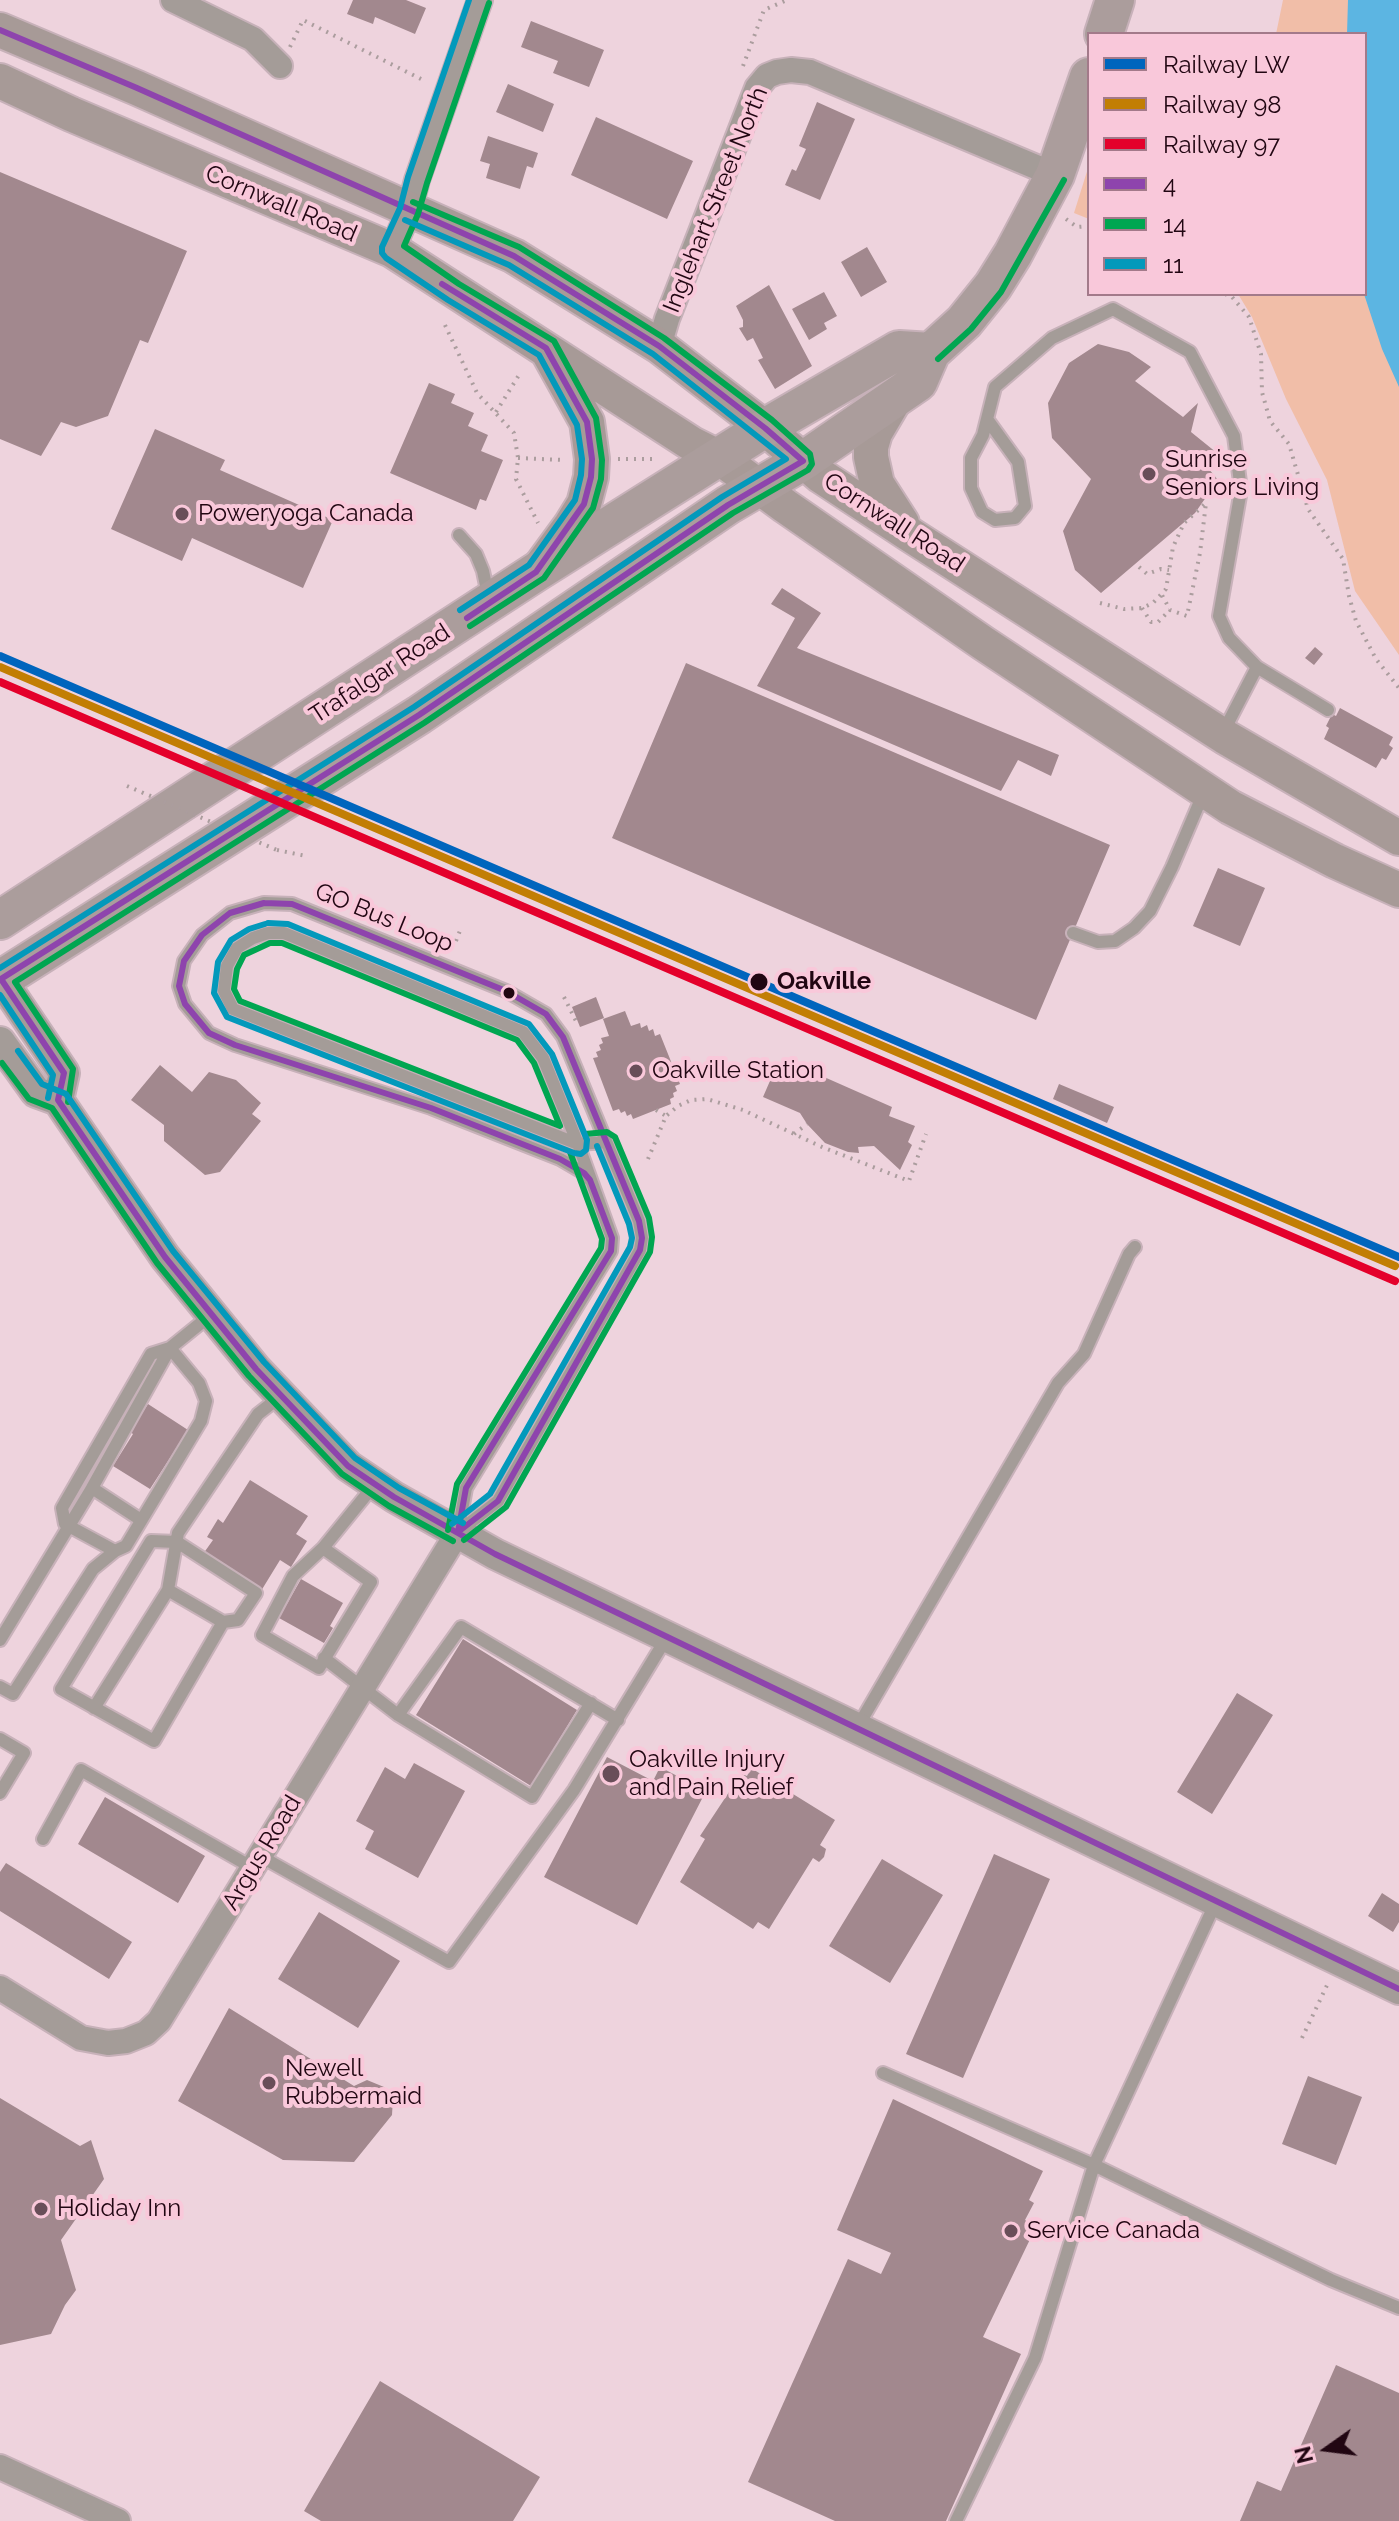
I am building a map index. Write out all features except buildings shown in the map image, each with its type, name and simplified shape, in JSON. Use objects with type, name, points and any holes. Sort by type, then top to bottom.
[{"type":"main road","points":[[1105,32],[1115,0]]},
{"type":"main road","name":"Cornwall Road","points":[[0,30],[514,256],[659,346],[803,461],[909,534],[1225,737],[1399,838]]},
{"type":"main road","name":"Cornwall Road","points":[[0,81],[392,250],[692,444],[720,458],[983,643],[1230,807],[1399,890]]},
{"type":"main road","points":[[0,979],[419,715],[728,505],[803,461],[918,382],[931,352],[964,322],[993,286],[1055,175],[1087,83]]},
{"type":"main road","points":[[536,572],[584,504],[592,459],[587,422],[546,348]]},
{"type":"main road","name":"Trafalgar Road","points":[[0,920],[536,572],[765,428],[899,350],[931,352]]},
{"type":"main road","points":[[895,399],[875,433],[871,457],[877,484],[909,534]]},
{"type":"main road","points":[[1205,790],[1225,737]]},
{"type":"street","points":[[173,0],[253,39],[280,66]]},
{"type":"street","points":[[392,250],[409,211],[480,0]]},
{"type":"street","name":"Inglehart Street North","points":[[659,346],[757,88],[767,76],[791,70],[810,72],[1055,175]]},
{"type":"street","points":[[0,979],[64,1073],[58,1100]]},
{"type":"street","points":[[0,1042],[36,1092],[58,1100],[165,1257],[256,1369],[348,1466],[495,1554],[1399,1989]]},
{"type":"street","name":"Argus Road","points":[[0,1988],[81,2038],[108,2043],[126,2041],[146,2033],[159,2021],[458,1532]]},
{"type":"street","points":[[0,2467],[118,2521]]},
{"type":"lane","points":[[987,419],[1018,462],[1025,506],[1015,518],[995,520],[982,512],[971,488],[971,458],[983,435],[987,419],[995,387],[1052,338],[1113,309],[1190,352],[1234,436],[1241,490],[1219,616],[1229,638],[1257,667],[1328,710]]},
{"type":"lane","points":[[459,535],[476,554],[490,602]]},
{"type":"lane","points":[[1225,737],[1229,721],[1257,667]]},
{"type":"lane","points":[[1073,933],[1098,942],[1115,941],[1134,928],[1150,911],[1205,790]]},
{"type":"lane","name":"GO Bus Loop","points":[[458,1532],[498,1501],[640,1250],[642,1238],[639,1221],[563,1037],[546,1014],[506,991],[292,904],[264,903],[230,913],[202,935],[184,961],[179,986],[185,1004],[209,1033],[235,1045],[431,1108],[560,1159],[590,1180]]},
{"type":"lane","points":[[458,1532],[466,1488],[611,1251],[612,1238],[578,1144],[543,1058],[523,1032],[284,933],[268,933],[253,938],[237,948],[227,966],[224,991],[233,1009],[578,1144],[606,1142]]},
{"type":"lane","points":[[857,1728],[1058,1383],[1084,1354],[1129,1254],[1135,1247]]},
{"type":"lane","points":[[115,1551],[65,1524],[62,1508],[151,1354],[170,1348],[212,1314]]},
{"type":"lane","points":[[0,1640],[70,1526],[170,1348]]},
{"type":"lane","points":[[0,1687],[13,1694],[93,1569],[126,1546],[201,1421],[206,1401],[199,1383],[170,1348]]},
{"type":"lane","points":[[94,1708],[168,1590],[178,1533],[258,1414],[282,1396]]},
{"type":"lane","points":[[323,1548],[371,1582],[319,1668],[262,1635],[293,1576],[323,1548],[375,1484]]},
{"type":"lane","points":[[92,1488],[141,1520]]},
{"type":"lane","points":[[168,1590],[223,1622],[238,1620],[256,1593],[177,1542],[151,1541],[61,1689],[154,1741],[223,1622]]},
{"type":"lane","points":[[398,1715],[461,1627],[618,1720]]},
{"type":"lane","points":[[43,1839],[81,1770],[449,1962],[574,1790],[667,1637]]},
{"type":"lane","points":[[324,1658],[398,1715],[532,1797],[591,1703]]},
{"type":"lane","points":[[0,1739],[24,1753],[0,1793]]},
{"type":"lane","points":[[956,2521],[1035,2358],[1094,2165],[1216,1902]]},
{"type":"lane","points":[[883,2073],[1094,2165],[1331,2280],[1399,2308]]},
{"type":"path","points":[[757,88],[740,74],[764,10],[787,0]]},
{"type":"path","points":[[280,66],[303,20],[421,79]]},
{"type":"path","points":[[1230,296],[1249,317],[1261,354],[1262,392],[1270,421],[1289,444],[1308,509],[1343,559],[1356,621],[1376,659],[1399,688]]},
{"type":"path","points":[[445,325],[477,393],[514,433],[518,458],[516,479],[541,530]]},
{"type":"path","points":[[496,412],[519,375]]},
{"type":"path","points":[[518,458],[575,460]]},
{"type":"path","points":[[616,459],[658,459]]},
{"type":"path","points":[[1100,603],[1124,609],[1142,608],[1162,595],[1166,589],[1173,547],[1184,523],[1206,503],[1187,616],[1170,610],[1162,595]]},
{"type":"path","points":[[1139,567],[1147,574],[1161,569],[1169,570]]},
{"type":"path","points":[[1142,608],[1151,622],[1158,622],[1170,610]]},
{"type":"path","points":[[127,786],[277,850],[306,856]]},
{"type":"path","points":[[456,941],[461,928]]},
{"type":"path","points":[[648,1159],[666,1116],[691,1100],[707,1099],[743,1110],[909,1181],[926,1134]]},
{"type":"path","points":[[656,1110],[666,1116]]},
{"type":"path","points":[[794,1134],[807,1124]]},
{"type":"path","points":[[1302,2038],[1339,1961]]},
{"type":"shaded area","points":[[1283,0],[1399,0],[1399,655],[1355,591],[1327,480],[1286,399],[1252,317],[1239,296],[1367,296],[1367,32],[1276,32]]},
{"type":"shaded area","points":[[1087,171],[1087,218],[1074,213]]},
{"type":"water","points":[[1348,0],[1399,0],[1399,387],[1382,349],[1365,296],[1367,32],[1347,32]]},
{"type":"rail line","name":"LW","points":[[0,656],[1399,1257]]},
{"type":"rail line","name":"98","points":[[0,667],[1395,1266]]},
{"type":"rail line","name":"97","points":[[0,682],[1395,1281]]},
{"type":"transit line","name":"11","points":[[460,610],[529,565],[575,500],[582,459],[577,425],[539,355],[448,300],[382,253],[469,0]]},
{"type":"transit line","name":"14","points":[[470,626],[544,578],[593,508],[601,479],[602,460],[596,418],[554,341],[459,284],[404,246],[418,214],[489,3]]},
{"type":"transit line","name":"4","points":[[0,30],[514,256],[659,346],[803,461],[728,505],[419,715],[1,979],[64,1073],[58,1100],[165,1257],[256,1369],[348,1466],[394,1497],[495,1554],[1399,1989]]},
{"type":"transit line","name":"14","points":[[938,359],[971,329],[1001,292],[1064,180]]},
{"type":"transit line","name":"14","points":[[68,1102],[73,1069],[15,982],[424,723],[733,513],[808,470],[812,464],[810,454],[772,420],[664,338],[519,247],[413,202]]},
{"type":"transit line","name":"11","points":[[0,968],[414,707],[722,497],[786,459],[653,354],[509,265],[405,220]]},
{"type":"transit line","name":"4","points":[[442,284],[546,348],[587,422],[592,459],[584,504],[536,572],[467,618]]},
{"type":"transit line","name":"4","points":[[264,903],[292,904],[506,991],[546,1014],[563,1037],[639,1221],[642,1238],[640,1250],[498,1501],[458,1532],[466,1488],[611,1251],[612,1238],[590,1180],[560,1159],[431,1108],[235,1045],[209,1033],[185,1004],[179,986],[184,961],[202,935],[230,913],[264,903]]},
{"type":"transit line","name":"11","points":[[265,924],[231,940],[218,962],[214,993],[227,1017],[574,1153],[581,1154],[586,1150],[587,1140],[552,1054],[529,1024],[288,924],[268,923]]},
{"type":"transit line","name":"14","points":[[270,943],[282,943],[517,1040],[534,1063],[560,1126],[240,1001],[234,989],[237,969],[244,955],[270,943]]},
{"type":"transit line","name":"11","points":[[0,995],[53,1075],[48,1098]]},
{"type":"transit line","name":"11","points":[[18,1051],[42,1084],[66,1094],[173,1251],[264,1362],[355,1458],[399,1488],[463,1523]]},
{"type":"transit line","name":"14","points":[[2,1063],[29,1099],[52,1108],[157,1263],[249,1376],[342,1474],[389,1506],[453,1541]]},
{"type":"transit line","name":"14","points":[[464,1540],[506,1507],[650,1252],[652,1237],[649,1218],[615,1137],[607,1132],[585,1134]]},
{"type":"transit line","name":"11","points":[[452,1524],[490,1494],[630,1247],[629,1224],[597,1146]]},
{"type":"transit line","name":"14","points":[[448,1530],[457,1484],[601,1248],[602,1239],[570,1152]]},
{"type":"place","name":"Sunrise Seniors Living","points":[[1149,474]]},
{"type":"place","name":"Poweryoga Canada","points":[[182,514]]},
{"type":"place","name":"Oakville","points":[[759,982]]},
{"type":"place","name":"Oakville Station","points":[[636,1071]]},
{"type":"place","name":"Oakville Injury and Pain Relief","points":[[611,1774]]},
{"type":"place","name":"Newell Rubbermaid","points":[[269,2083]]},
{"type":"place","name":"Holiday Inn","points":[[41,2209]]},
{"type":"place","name":"Service Canada","points":[[1011,2231]]}]
